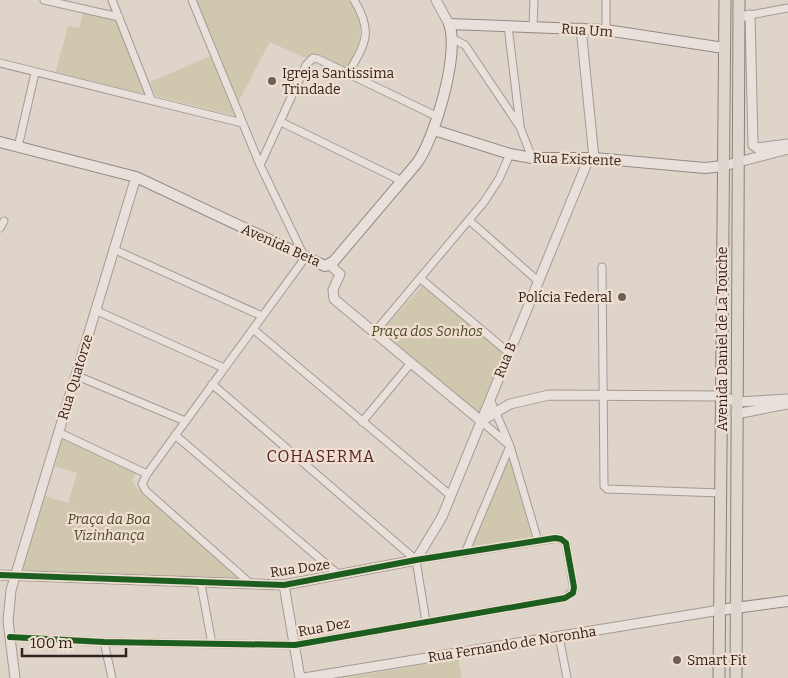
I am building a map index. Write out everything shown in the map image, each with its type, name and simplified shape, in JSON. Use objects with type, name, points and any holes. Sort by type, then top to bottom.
[{"type":"main road","name":"Avenida Daniel de La Touche","points":[[719,678],[725,0]]},
{"type":"main road","name":"Avenida Daniel de La Touche","points":[[736,678],[738,162],[744,16],[739,0]]},
{"type":"main road","name":"Rua Um","points":[[449,24],[606,30],[724,48]]},
{"type":"main road","name":"Avenida Beta","points":[[0,142],[136,177],[305,258],[322,265],[330,264],[422,156],[438,116],[453,39],[449,24]]},
{"type":"main road","name":"Rua Existente","points":[[434,130],[510,154],[532,158],[592,158],[705,168],[724,166]]},
{"type":"main road","points":[[722,412],[736,408]]},
{"type":"main road","points":[[720,610],[788,601]]},
{"type":"street","points":[[44,0],[119,17]]},
{"type":"street","points":[[112,0],[151,99]]},
{"type":"street","points":[[192,0],[260,165],[305,258],[142,482],[146,492],[252,585]]},
{"type":"street","points":[[348,74],[363,47],[366,29],[365,22],[354,0]]},
{"type":"street","name":"Avenida Beta","points":[[436,0],[449,24]]},
{"type":"street","points":[[534,0],[534,26]]},
{"type":"street","points":[[606,0],[606,30]]},
{"type":"street","points":[[788,8],[744,16],[754,146],[757,148],[788,144]]},
{"type":"street","points":[[508,26],[520,127]]},
{"type":"street","points":[[581,28],[592,158]]},
{"type":"street","points":[[453,39],[465,45],[520,127],[532,158]]},
{"type":"street","points":[[260,165],[310,61],[318,59],[438,116]]},
{"type":"street","points":[[0,63],[242,123]]},
{"type":"street","points":[[18,147],[35,73]]},
{"type":"street","points":[[281,122],[402,181]]},
{"type":"street","points":[[724,166],[788,148]]},
{"type":"street","points":[[374,333],[470,221],[500,179],[510,154]]},
{"type":"street","name":"Rua B","points":[[416,560],[434,534],[508,352],[592,158]]},
{"type":"street","name":"Rua Quatorze","points":[[15,576],[136,177]]},
{"type":"street","points":[[470,221],[538,281]]},
{"type":"street","points":[[113,249],[262,316]]},
{"type":"street","points":[[330,264],[340,276],[333,290],[333,297],[510,446]]},
{"type":"street","points":[[602,267],[602,483],[605,488],[721,493]]},
{"type":"street","points":[[421,279],[508,352]]},
{"type":"street","points":[[95,310],[224,368]]},
{"type":"street","points":[[253,329],[450,495]]},
{"type":"street","points":[[362,422],[411,363]]},
{"type":"street","points":[[76,375],[185,421]]},
{"type":"street","points":[[212,384],[416,560],[426,622]]},
{"type":"street","points":[[481,421],[496,411],[536,396],[602,394],[722,396],[736,408],[788,404]]},
{"type":"street","points":[[489,398],[510,446],[538,541]]},
{"type":"street","points":[[736,408],[788,399]]},
{"type":"street","points":[[58,432],[147,474]]},
{"type":"street","points":[[175,435],[340,575]]},
{"type":"street","points":[[465,553],[510,446]]},
{"type":"street","name":"Rua Doze","points":[[0,575],[200,584],[284,585],[416,560],[555,538]]},
{"type":"street","name":"Rua Dez","points":[[10,637],[104,642],[295,645],[568,597],[573,593],[574,588],[566,544],[561,539],[555,538]]},
{"type":"street","points":[[15,576],[9,603],[10,637],[15,678]]},
{"type":"street","points":[[200,584],[212,644]]},
{"type":"street","points":[[284,585],[300,678]]},
{"type":"street","name":"Rua Fernando de Noronha","points":[[304,678],[720,610]]},
{"type":"street","points":[[559,636],[567,678]]},
{"type":"street","points":[[104,642],[112,678]]},
{"type":"green space","points":[[195,0],[349,0],[355,10],[360,27],[359,42],[347,69],[317,53],[305,58],[270,42],[237,104]]},
{"type":"green space","points":[[83,13],[116,21],[145,94],[55,74],[68,26],[79,28]]},
{"type":"green space","points":[[210,56],[235,116],[156,96],[150,82]]},
{"type":"green space","name":"Praça dos Sonhos","points":[[422,286],[504,353],[479,414],[380,333]]},
{"type":"green space","name":"Praça da Boa Vizinhança","points":[[62,439],[136,473],[132,480],[136,487],[240,579],[20,573],[45,496],[68,503],[77,473],[55,466]]},
{"type":"green space","points":[[509,458],[532,538],[471,549]]},
{"type":"green space","points":[[458,659],[462,678],[341,678]]},
{"type":"cycle path","points":[[0,575],[284,585],[416,560],[555,538],[561,539],[566,543],[574,587],[573,593],[565,598],[295,645],[104,642],[10,637]]},
{"type":"place","name":"Igreja Santissima Trindade","points":[[272,81]]},
{"type":"place","name":"Polícia Federal","points":[[622,297]]},
{"type":"place","name":"Smart Fit","points":[[677,660]]},
{"type":"district","name":"COHASERMA","points":[[321,456]]}]
